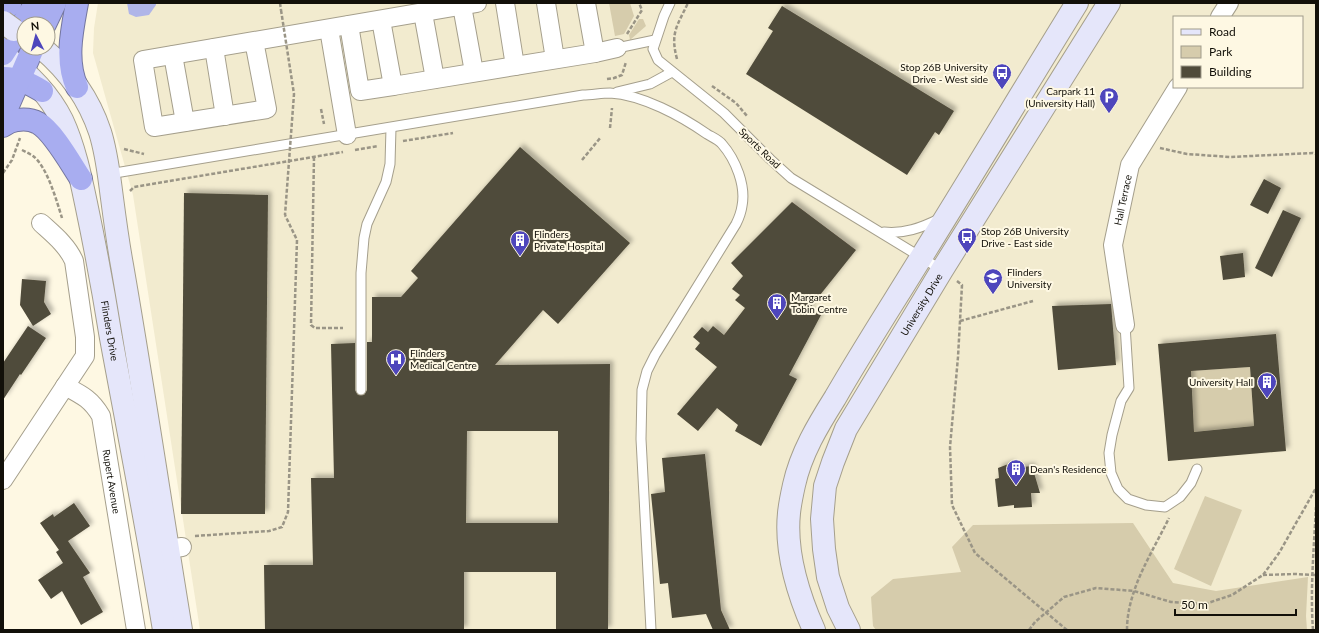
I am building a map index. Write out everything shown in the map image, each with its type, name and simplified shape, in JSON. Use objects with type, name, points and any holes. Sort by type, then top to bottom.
[{"type":"highway","points":[[10,34],[36,3]]},
{"type":"highway","points":[[49,16],[55,3]]},
{"type":"highway","points":[[77,3],[70,52],[70,64],[77,87]]},
{"type":"highway","points":[[3,117],[15,76],[28,56]]},
{"type":"highway","points":[[12,130],[9,122],[22,119],[38,123],[54,138],[81,178]]},
{"type":"street","points":[[505,3],[515,66]]},
{"type":"street","points":[[546,3],[555,59]]},
{"type":"street","points":[[586,3],[595,53]]},
{"type":"street","points":[[814,630],[807,615],[799,590],[792,560],[789,534],[789,513],[794,483],[800,463],[819,424],[1077,3]]},
{"type":"street","name":"University Drive","points":[[849,630],[838,608],[828,577],[824,550],[822,519],[825,486],[846,429],[942,270],[1109,3]]},
{"type":"street","points":[[1221,16],[1229,3]]},
{"type":"street","points":[[254,41],[267,109],[154,127],[143,60],[254,41],[349,26],[470,4],[474,72]]},
{"type":"street","points":[[423,12],[435,79]]},
{"type":"street","points":[[381,20],[393,86]]},
{"type":"street","points":[[349,26],[360,91],[595,53],[617,48]]},
{"type":"street","points":[[329,29],[349,143]]},
{"type":"street","name":"Flinders Drive","points":[[10,34],[15,76],[42,91],[52,104],[62,121],[71,143],[81,178],[138,477],[172,546],[164,630]]},
{"type":"street","points":[[214,48],[225,116]]},
{"type":"street","points":[[173,55],[185,122]]},
{"type":"street","name":"Flinders Drive","points":[[51,56],[64,68],[89,107],[100,132],[106,156],[115,225],[160,496],[172,546],[181,630]]},
{"type":"street","name":"Hall Terrace","points":[[1125,325],[1114,245],[1130,165],[1177,88]]},
{"type":"street","points":[[81,178],[109,174]]},
{"type":"street","points":[[41,223],[66,248],[75,265],[85,337],[85,356]]},
{"type":"street","points":[[3,480],[85,356],[93,348],[111,337]]},
{"type":"street","name":"Rupert Avenue","points":[[65,386],[85,396],[95,406],[101,416],[136,630]]},
{"type":"street","points":[[112,488],[138,477]]},
{"type":"lane","name":"Sports Road","points":[[670,3],[655,40],[653,49],[658,60],[724,113],[791,178],[942,270]]},
{"type":"lane","points":[[617,48],[655,40]]},
{"type":"lane","points":[[109,174],[349,143],[390,128],[633,89],[650,84],[672,72]]},
{"type":"lane","points":[[610,93],[634,98],[666,110],[687,120],[722,144],[736,166],[743,193],[742,206],[736,224],[655,355],[647,371],[642,390],[641,439],[651,630]]},
{"type":"lane","points":[[361,390],[362,273],[364,238],[367,224],[386,182],[390,164],[390,128]]},
{"type":"lane","points":[[881,232],[896,234],[912,230],[948,214]]},
{"type":"lane","points":[[1125,325],[1129,388],[1121,401],[1109,453],[1111,473],[1118,489],[1128,499],[1146,505],[1165,506],[1180,497],[1191,483],[1197,469]]},
{"type":"path","points":[[172,546],[269,531],[282,527],[288,512],[297,240],[285,215],[294,94],[280,3]]},
{"type":"path","points":[[640,3],[642,10]]},
{"type":"path","points":[[678,61],[673,44],[675,30],[688,3]]},
{"type":"path","points":[[710,84],[736,104],[750,119]]},
{"type":"path","points":[[610,128],[612,108]]},
{"type":"path","points":[[321,109],[324,124]]},
{"type":"path","points":[[3,173],[16,152],[20,140],[12,130]]},
{"type":"path","points":[[402,142],[453,133]]},
{"type":"path","points":[[582,160],[602,137]]},
{"type":"path","points":[[1144,142],[1163,149],[1187,154],[1230,157],[1316,154]]},
{"type":"path","points":[[349,143],[380,146]]},
{"type":"path","points":[[22,150],[34,156],[43,169],[64,223]]},
{"type":"path","points":[[125,194],[134,187],[343,152]]},
{"type":"path","points":[[314,157],[311,325],[316,328],[343,328]]},
{"type":"path","points":[[942,270],[962,285],[958,357],[950,447],[952,505],[975,553],[1067,630]]},
{"type":"path","points":[[960,321],[1033,302]]},
{"type":"path","points":[[1029,630],[1035,622],[1064,597],[1096,588],[1134,591],[1171,602],[1205,604],[1232,595],[1262,575],[1279,552],[1316,488]]},
{"type":"path","points":[[1127,630],[1127,621],[1134,591],[1169,518],[1165,506]]},
{"type":"path","points":[[1313,630],[1312,575],[1316,507]]},
{"type":"path","points":[[1262,575],[1316,575]]},
{"type":"shaded area","name":"Flinders University","points":[[98,3],[1316,3],[1316,630],[200,630],[133,195],[93,53],[94,28]]},
{"type":"green space","points":[[609,3],[630,3],[634,16],[624,34],[615,36]]},
{"type":"green space","points":[[639,19],[643,19],[646,26],[630,40],[629,35]]},
{"type":"green space","points":[[1250,367],[1254,426],[1194,432],[1191,371]]},
{"type":"green space","points":[[1205,496],[1242,510],[1211,586],[1174,569]]},
{"type":"green space","points":[[1133,523],[1173,583],[1216,591],[1308,577],[1306,616],[1307,630],[876,630],[873,626],[871,597],[893,579],[961,572],[952,547],[973,525]]},
{"type":"water","points":[[127,3],[156,3],[156,5],[149,15],[136,17],[129,14]]},
{"type":"building","points":[[782,6],[954,111],[939,135],[935,132],[907,175],[746,74],[773,31],[768,28]]},
{"type":"building","points":[[520,147],[630,243],[558,324],[543,310],[495,365],[610,364],[608,630],[556,630],[556,572],[464,572],[464,630],[265,630],[264,565],[313,565],[311,478],[334,478],[331,344],[355,343],[355,390],[358,395],[364,395],[367,390],[367,342],[372,342],[372,297],[401,297],[418,278],[411,271]],"holes":[[[467,431],[558,431],[558,523],[466,523]]]},
{"type":"building","points":[[1264,179],[1281,188],[1268,214],[1250,205]]},
{"type":"building","points":[[184,193],[268,195],[265,514],[181,514]]},
{"type":"building","name":"Margaret Tobin Centre","points":[[792,202],[856,250],[808,310],[821,315],[789,375],[797,379],[761,446],[735,431],[738,425],[717,408],[698,431],[677,414],[717,367],[695,349],[700,343],[693,337],[702,327],[708,332],[713,326],[724,335],[745,308],[735,300],[740,295],[732,289],[743,276],[731,263]]},
{"type":"building","points":[[1283,210],[1301,218],[1272,277],[1255,268]]},
{"type":"building","points":[[1243,253],[1245,277],[1223,280],[1220,256]]},
{"type":"building","points":[[22,279],[46,281],[44,302],[51,314],[33,326],[20,305]]},
{"type":"building","points":[[1111,304],[1116,365],[1058,370],[1052,306]]},
{"type":"building","points":[[28,326],[46,338],[3,400],[3,363]]},
{"type":"building","name":"University Hall","points":[[1276,334],[1286,451],[1168,461],[1158,344]],"holes":[[[1250,367],[1254,426],[1194,432],[1191,371]]]},
{"type":"building","points":[[705,454],[721,610],[730,630],[713,630],[706,614],[672,618],[668,583],[660,584],[651,494],[665,492],[662,458]]},
{"type":"building","name":"Dean's Residence","points":[[1011,463],[1013,468],[1032,466],[1040,493],[1031,493],[1032,507],[1014,508],[1014,505],[998,507],[995,479],[999,478],[998,468]]},
{"type":"building","points":[[74,503],[90,526],[68,541],[90,573],[83,577],[103,612],[81,625],[62,591],[51,599],[38,580],[63,563],[56,552],[59,550],[40,523],[53,514],[54,517]]},
{"type":"place","name":"Stop 26B University Drive - West side","points":[[1002,90]]},
{"type":"place","name":"Carpark 11 (University Hall)","points":[[1109,114]]},
{"type":"place","name":"Stop 26B University Drive - East side","points":[[967,254]]},
{"type":"place","name":"Flinders Private Hospital","points":[[520,257]]},
{"type":"place","name":"Flinders University","points":[[993,295]]},
{"type":"place","name":"Margaret Tobin Centre","points":[[777,320]]},
{"type":"place","name":"Flinders Medical Centre","points":[[396,376]]},
{"type":"place","name":"University Hall","points":[[1267,399]]},
{"type":"place","name":"Dean's Residence","points":[[1016,486]]}]
